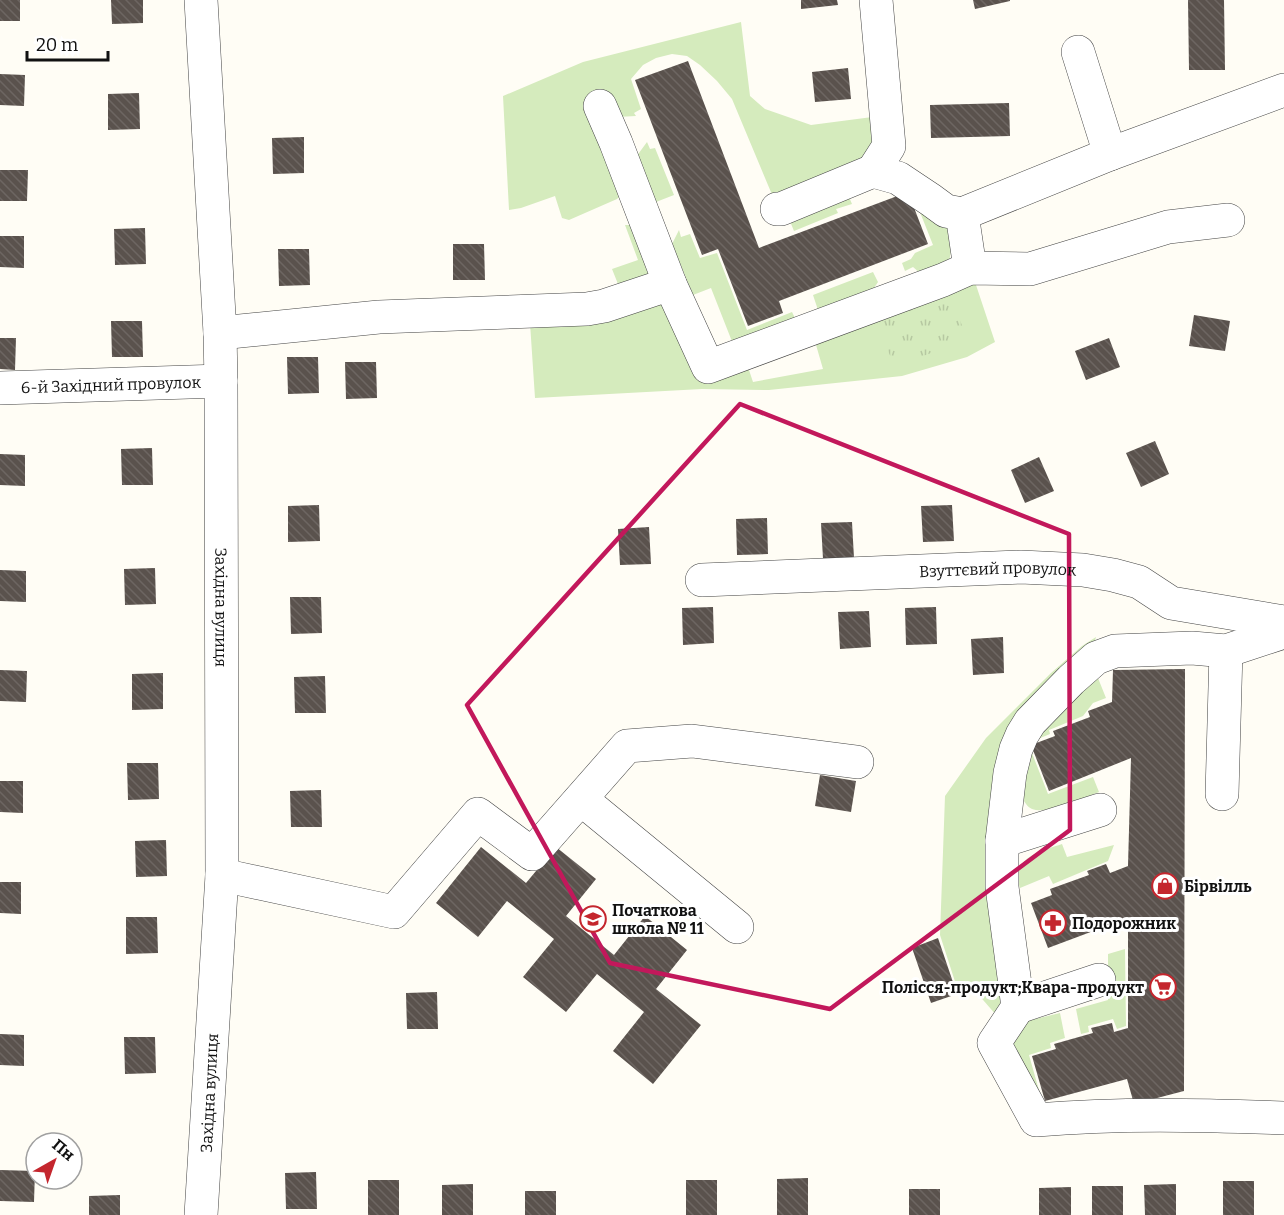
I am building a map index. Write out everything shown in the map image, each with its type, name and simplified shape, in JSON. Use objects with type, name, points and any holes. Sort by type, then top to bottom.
[{"type":"street","name":"Західна вулиця","points":[[201,0],[220,333],[222,875],[201,1215]]},
{"type":"street","points":[[777,209],[873,171],[889,146],[876,0]]},
{"type":"street","points":[[1078,52],[1110,154]]},
{"type":"street","points":[[873,171],[898,178],[946,211],[962,214],[1110,154],[1284,90]]},
{"type":"street","points":[[600,106],[670,284],[708,367],[970,268],[1030,269],[1168,227],[1228,220]]},
{"type":"street","points":[[962,214],[970,268]]},
{"type":"street","points":[[220,333],[379,317],[587,309],[604,306],[670,284]]},
{"type":"street","name":"6-й Західний провулок","points":[[0,388],[221,381]]},
{"type":"street","name":"Взуттєвий провулок","points":[[702,580],[1021,567],[1083,570],[1139,582],[1171,603],[1284,622]]},
{"type":"street","points":[[1018,1007],[1002,887],[1002,841],[1010,773],[1016,748],[1030,722],[1096,658],[1115,651],[1192,648],[1226,651],[1284,632]]},
{"type":"street","points":[[1222,794],[1226,651]]},
{"type":"street","points":[[222,875],[394,912],[478,814],[532,854],[627,746],[692,741],[857,762]]},
{"type":"street","points":[[581,799],[737,927]]},
{"type":"street","points":[[1002,841],[1100,810]]},
{"type":"street","points":[[1099,980],[1018,1007],[994,1043],[1036,1120],[1157,1114],[1284,1118]]},
{"type":"highlighted area","points":[[740,404],[1069,534],[1070,830],[830,1009],[610,963],[467,705]]},
{"type":"green space","points":[[741,22],[750,96],[765,109],[811,125],[880,116],[870,162],[773,197],[732,99],[700,65],[687,56],[672,54],[656,58],[643,65],[631,79],[641,109],[634,113],[636,116],[617,117],[620,196],[617,199],[569,220],[562,218],[555,196],[509,210],[503,96],[583,62]]},
{"type":"green space","points":[[647,142],[650,149],[655,148],[674,195],[656,202],[652,199],[636,157]]},
{"type":"green space","points":[[846,190],[852,204],[836,209],[838,213],[794,231],[787,214]]},
{"type":"green space","points":[[912,192],[938,213],[944,220],[951,237],[949,261],[920,273],[913,267],[905,271],[902,263],[911,259],[915,253],[933,245]]},
{"type":"green space","points":[[625,225],[632,225],[651,275],[620,289],[612,269],[638,260]]},
{"type":"green space","points":[[679,230],[681,237],[690,234],[700,258],[717,253],[747,330],[792,312],[795,318],[733,344],[711,288],[693,295],[672,244]]},
{"type":"green space","points":[[873,272],[878,282],[872,291],[818,310],[813,295]]},
{"type":"green space","points":[[974,279],[995,342],[967,357],[902,376],[769,390],[702,389],[535,398],[530,323],[662,303],[703,379],[747,364],[753,382],[823,369],[814,338]]},
{"type":"green space","points":[[948,288],[967,339],[895,367],[873,316]]},
{"type":"green space","points":[[1096,637],[1092,652],[1023,720],[1011,1002],[997,1016],[977,993],[959,994],[940,935],[945,796],[986,738],[1051,673]]},
{"type":"green space","points":[[1098,678],[1106,698],[1093,703],[1083,716],[1049,730],[1050,734],[1033,741],[1049,719]]},
{"type":"green space","points":[[1030,748],[1048,794],[1093,777],[1099,792],[1056,808],[1039,810],[1030,808],[1022,798]]},
{"type":"green space","points":[[1062,844],[1067,857],[1114,845],[1108,861],[1053,884],[1049,876],[1020,888],[1019,869],[1023,863],[1037,853]]},
{"type":"green space","points":[[1125,949],[1126,1026],[1117,1029],[1113,1019],[1088,1026],[1089,1032],[1081,1034],[1076,1009],[1108,1000],[1108,954]]},
{"type":"green space","points":[[1060,1013],[1065,1038],[1050,1043],[1051,1048],[1029,1055],[1042,1101],[1013,1053],[1013,1033],[1023,1022]]},
{"type":"building","points":[[0,0],[20,0],[20,21],[0,21]]},
{"type":"building","points":[[111,0],[143,0],[143,23],[112,24]]},
{"type":"building","points":[[801,0],[837,0],[838,5],[801,9]]},
{"type":"building","points":[[973,0],[1010,0],[1010,1],[975,9]]},
{"type":"building","points":[[1188,0],[1224,0],[1225,70],[1189,70]]},
{"type":"building","points":[[688,61],[759,248],[908,192],[928,244],[779,301],[783,313],[748,326],[718,249],[702,255],[635,80]]},
{"type":"building","points":[[848,68],[851,99],[815,102],[812,72]]},
{"type":"building","points":[[0,74],[25,75],[24,106],[0,105]]},
{"type":"building","points":[[139,93],[140,129],[108,130],[108,94]]},
{"type":"building","points":[[1009,103],[1010,136],[931,138],[930,105]]},
{"type":"building","points":[[304,137],[304,173],[273,174],[272,138]]},
{"type":"building","points":[[0,170],[28,170],[27,201],[0,201]]},
{"type":"building","points":[[145,228],[146,264],[115,265],[114,229]]},
{"type":"building","points":[[0,236],[24,236],[24,268],[0,267]]},
{"type":"building","points":[[453,244],[484,244],[485,280],[453,280]]},
{"type":"building","points":[[278,249],[309,249],[310,285],[279,286]]},
{"type":"building","points":[[1194,315],[1230,321],[1225,351],[1189,346]]},
{"type":"building","points":[[111,321],[142,321],[143,357],[112,357]]},
{"type":"building","points":[[0,338],[16,338],[15,370],[0,369]]},
{"type":"building","points":[[1109,338],[1120,367],[1086,380],[1075,351]]},
{"type":"building","points":[[287,357],[318,357],[319,393],[288,394]]},
{"type":"building","points":[[345,362],[376,362],[377,398],[346,399]]},
{"type":"building","points":[[1155,441],[1169,474],[1141,487],[1126,453]]},
{"type":"building","points":[[152,448],[153,485],[122,485],[121,449]]},
{"type":"building","points":[[0,454],[25,455],[25,486],[0,485]]},
{"type":"building","points":[[1039,457],[1054,491],[1025,503],[1011,470]]},
{"type":"building","points":[[319,505],[320,541],[288,542],[288,506]]},
{"type":"building","points":[[952,505],[954,541],[923,542],[921,506]]},
{"type":"building","points":[[767,518],[768,554],[737,555],[736,519]]},
{"type":"building","points":[[852,522],[854,558],[823,559],[821,523]]},
{"type":"building","points":[[649,527],[651,564],[620,565],[618,529]]},
{"type":"building","points":[[155,568],[156,604],[125,605],[124,569]]},
{"type":"building","points":[[0,570],[26,571],[26,602],[0,601]]},
{"type":"building","points":[[290,597],[321,597],[322,633],[291,634]]},
{"type":"building","points":[[713,607],[714,643],[683,645],[682,608]]},
{"type":"building","points":[[936,607],[937,644],[906,645],[905,608]]},
{"type":"building","points":[[869,611],[871,647],[840,649],[838,612]]},
{"type":"building","points":[[1003,637],[1004,673],[973,675],[971,639]]},
{"type":"building","points":[[1185,669],[1184,1091],[1134,1104],[1127,1079],[1045,1101],[1032,1056],[1056,1049],[1054,1044],[1093,1033],[1091,1028],[1112,1023],[1114,1032],[1128,1028],[1128,918],[1048,948],[1031,903],[1052,895],[1050,889],[1089,875],[1087,871],[1106,864],[1110,873],[1128,866],[1131,758],[1049,791],[1031,745],[1055,736],[1053,731],[1090,717],[1088,711],[1112,702],[1113,670]]},
{"type":"building","points":[[0,670],[27,671],[26,702],[0,701]]},
{"type":"building","points":[[163,673],[163,709],[132,710],[132,674]]},
{"type":"building","points":[[325,676],[326,713],[295,713],[294,677]]},
{"type":"building","points":[[127,763],[158,763],[159,799],[128,800]]},
{"type":"building","points":[[820,775],[856,781],[851,812],[815,806]]},
{"type":"building","points":[[0,781],[23,781],[23,813],[0,812]]},
{"type":"building","points":[[321,790],[322,827],[291,827],[290,791]]},
{"type":"building","points":[[166,840],[167,876],[136,877],[135,841]]},
{"type":"building","points":[[481,847],[526,883],[556,847],[596,879],[566,916],[614,955],[645,916],[687,950],[656,989],[701,1025],[653,1084],[613,1051],[644,1012],[597,974],[566,1012],[523,977],[554,939],[507,901],[478,937],[436,903]]},
{"type":"building","points":[[0,882],[21,882],[21,914],[0,913]]},
{"type":"building","points":[[126,917],[157,917],[158,953],[126,954]]},
{"type":"building","points":[[938,938],[957,994],[931,1003],[912,948]]},
{"type":"building","points":[[437,992],[438,1029],[407,1029],[406,993]]},
{"type":"building","points":[[0,1034],[24,1035],[24,1066],[0,1065]]},
{"type":"building","points":[[124,1037],[155,1037],[156,1073],[125,1074]]},
{"type":"building","points":[[0,1170],[24,1171],[24,1191],[34,1191],[34,1202],[0,1201]]},
{"type":"building","points":[[316,1172],[317,1209],[286,1209],[285,1173]]},
{"type":"building","points":[[808,1178],[808,1215],[777,1215],[777,1179]]},
{"type":"building","points":[[368,1180],[399,1180],[399,1215],[368,1215]]},
{"type":"building","points":[[686,1180],[717,1180],[717,1215],[686,1215]]},
{"type":"building","points":[[1223,1181],[1254,1181],[1254,1215],[1223,1215]]},
{"type":"building","points":[[473,1184],[473,1215],[442,1215],[442,1185]]},
{"type":"building","points":[[1176,1184],[1176,1215],[1145,1215],[1144,1185]]},
{"type":"building","points":[[1092,1186],[1123,1186],[1123,1215],[1092,1215]]},
{"type":"building","points":[[1071,1187],[1071,1215],[1039,1215],[1039,1188]]},
{"type":"building","points":[[909,1189],[940,1189],[940,1215],[909,1215]]},
{"type":"building","points":[[525,1191],[556,1191],[556,1215],[525,1215]]},
{"type":"building","points":[[120,1195],[120,1215],[89,1215],[89,1196]]},
{"type":"place","name":"Бірвілль","points":[[1165,886]]},
{"type":"place","name":"Початкова школа № 11","points":[[593,919]]},
{"type":"place","name":"Подорожник","points":[[1053,923]]},
{"type":"place","name":"Полісся-продукт;Квара-продукт","points":[[1163,987]]}]
